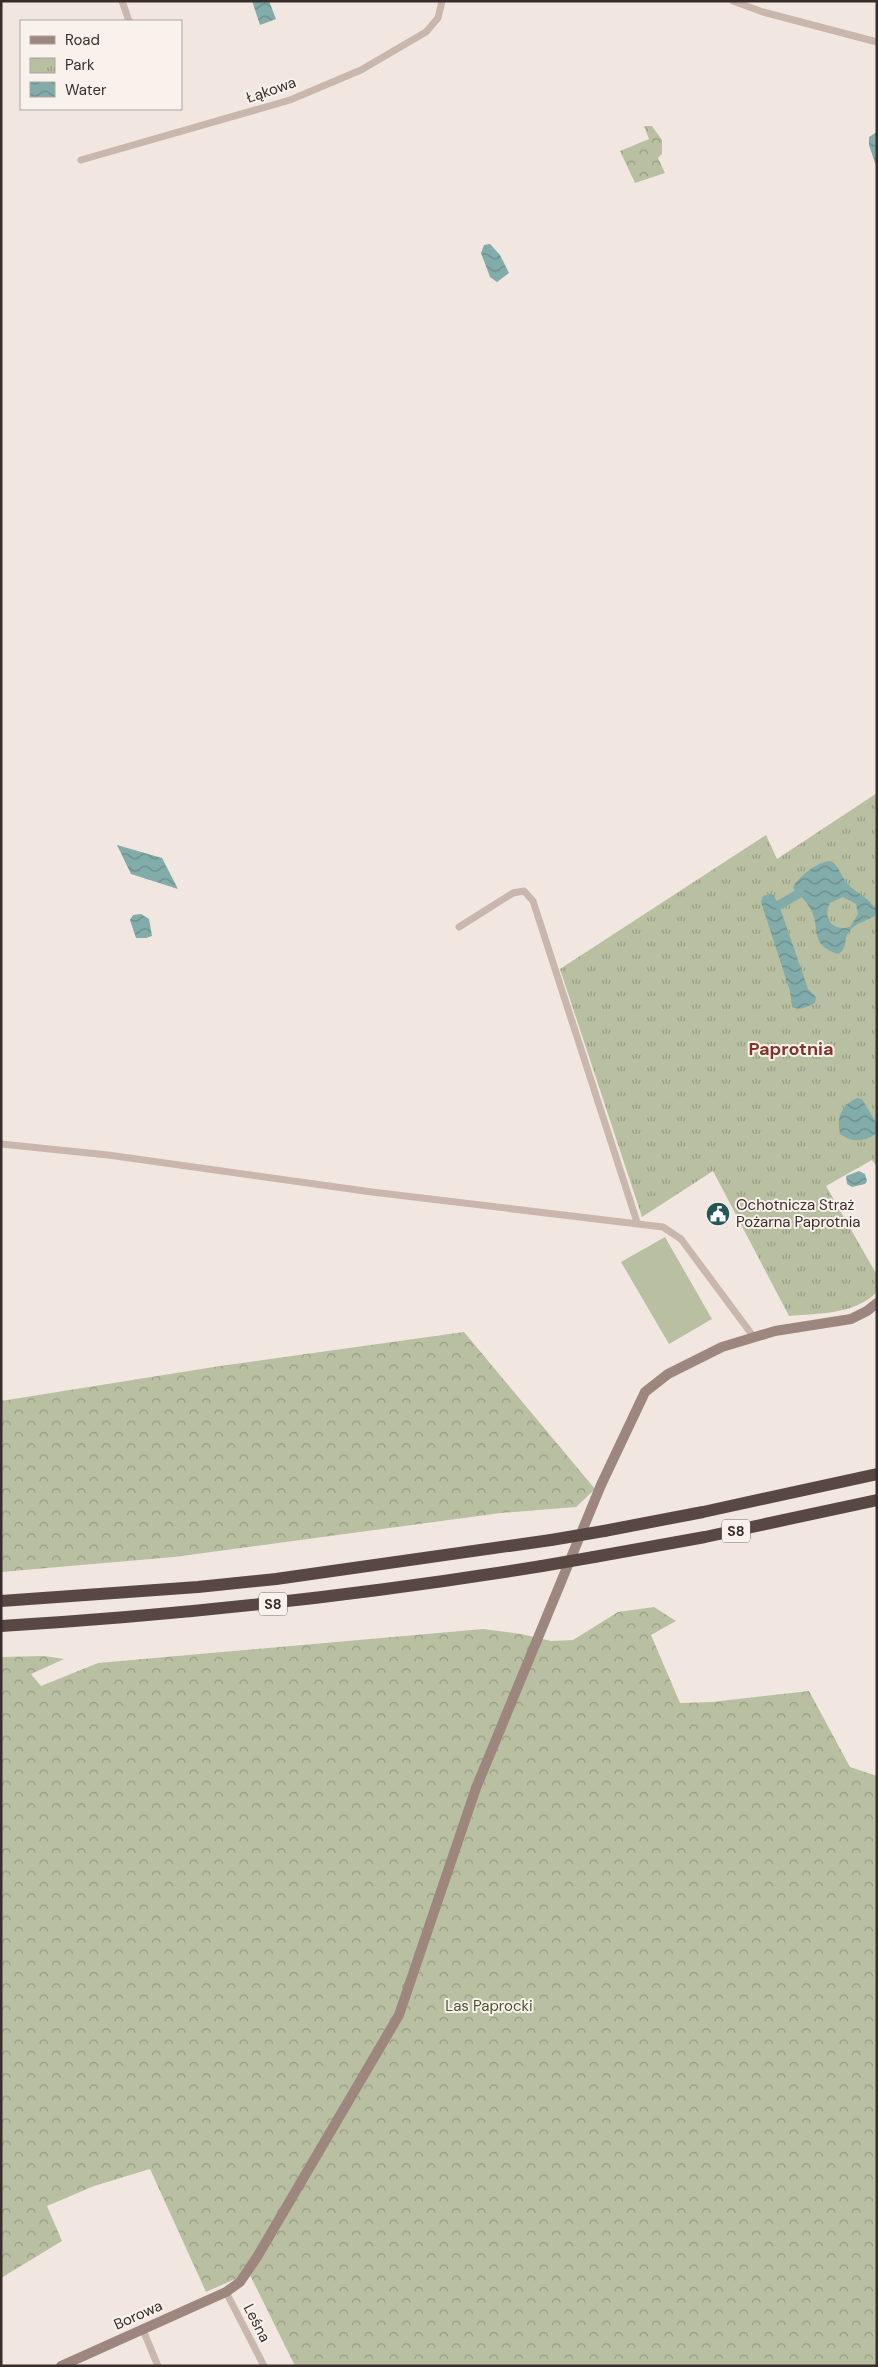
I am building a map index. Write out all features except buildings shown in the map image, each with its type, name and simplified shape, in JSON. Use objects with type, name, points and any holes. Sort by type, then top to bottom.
[{"type":"highway","name":"S8","points":[[1,1601],[189,1588],[276,1579],[551,1540],[712,1510],[877,1474]]},
{"type":"highway","name":"S8","points":[[1,1626],[131,1617],[282,1603],[542,1566],[706,1537],[877,1500]]},
{"type":"street","points":[[122,1],[129,20]]},
{"type":"street","name":"Łąkowa","points":[[81,160],[290,100],[361,70],[426,32],[438,18],[442,1]]},
{"type":"street","points":[[733,1],[763,12],[877,42]]},
{"type":"street","points":[[459,927],[513,893],[524,891],[533,901],[637,1222]]},
{"type":"street","points":[[1,1144],[108,1155],[382,1193],[637,1222],[663,1227],[681,1239],[753,1336]]},
{"type":"street","name":"Borowa","points":[[61,2366],[226,2292],[240,2282],[257,2257],[399,2015],[476,1788],[601,1485],[640,1399],[652,1386],[668,1374],[697,1358],[753,1336],[851,1319],[868,1311],[877,1303]]},
{"type":"street","name":"Leśna","points":[[226,2292],[264,2366]]},
{"type":"street","points":[[143,2330],[158,2366]]},
{"type":"green space","points":[[644,126],[652,126],[662,140],[662,154],[658,158],[665,173],[635,183],[620,151],[649,139]]},
{"type":"green space","points":[[877,793],[877,1167],[872,1160],[826,1186],[877,1275],[877,1292],[868,1300],[858,1305],[836,1312],[789,1316],[713,1171],[642,1217],[560,969],[766,835],[777,859]]},
{"type":"green space","points":[[665,1237],[712,1319],[669,1344],[621,1262]]},
{"type":"green space","points":[[464,1332],[595,1489],[576,1507],[501,1513],[174,1557],[1,1572],[1,1401],[220,1366]]},
{"type":"green space","name":"Las Paprocki","points":[[654,1607],[676,1621],[651,1635],[680,1703],[712,1702],[809,1691],[850,1767],[877,1776],[877,2366],[295,2366],[249,2273],[206,2292],[150,2169],[94,2186],[47,2206],[62,2241],[1,2278],[1,1657],[44,1656],[64,1659],[31,1674],[41,1686],[98,1663],[483,1629],[521,1634],[551,1641],[573,1640],[618,1612]]},
{"type":"water","points":[[252,1],[269,1],[276,19],[260,25]]},
{"type":"water","points":[[877,132],[877,169],[869,145],[869,137]]},
{"type":"water","points":[[490,244],[500,255],[509,273],[497,282],[490,277],[481,253],[484,245]]},
{"type":"water","points":[[117,845],[162,858],[178,889],[131,874]]},
{"type":"water","points":[[826,861],[834,863],[850,886],[873,906],[877,907],[875,916],[850,930],[844,948],[838,954],[823,946],[819,941],[811,910],[793,888],[803,875]],"holes":[[[843,897],[856,904],[858,914],[850,927],[834,926],[828,919],[827,914],[830,903]]]},
{"type":"water","points":[[769,894],[774,896],[779,905],[808,989],[816,997],[815,1003],[804,1008],[792,1007],[790,991],[761,902],[763,896]]},
{"type":"water","points":[[141,914],[149,919],[152,936],[136,938],[130,920],[133,915]]},
{"type":"water","points":[[857,1098],[862,1099],[877,1124],[877,1133],[863,1140],[849,1139],[840,1134],[839,1128],[841,1112],[847,1104]]},
{"type":"water","points":[[859,1171],[865,1174],[867,1181],[865,1184],[852,1187],[847,1184],[846,1176]]},
{"type":"waterway","points":[[779,905],[800,893]]},
{"type":"place","name":"Ochotnicza Straż Pożarna Paprotnia","points":[[718,1214]]},
{"type":"district","name":"Paprotnia","points":[[791,1049]]}]
